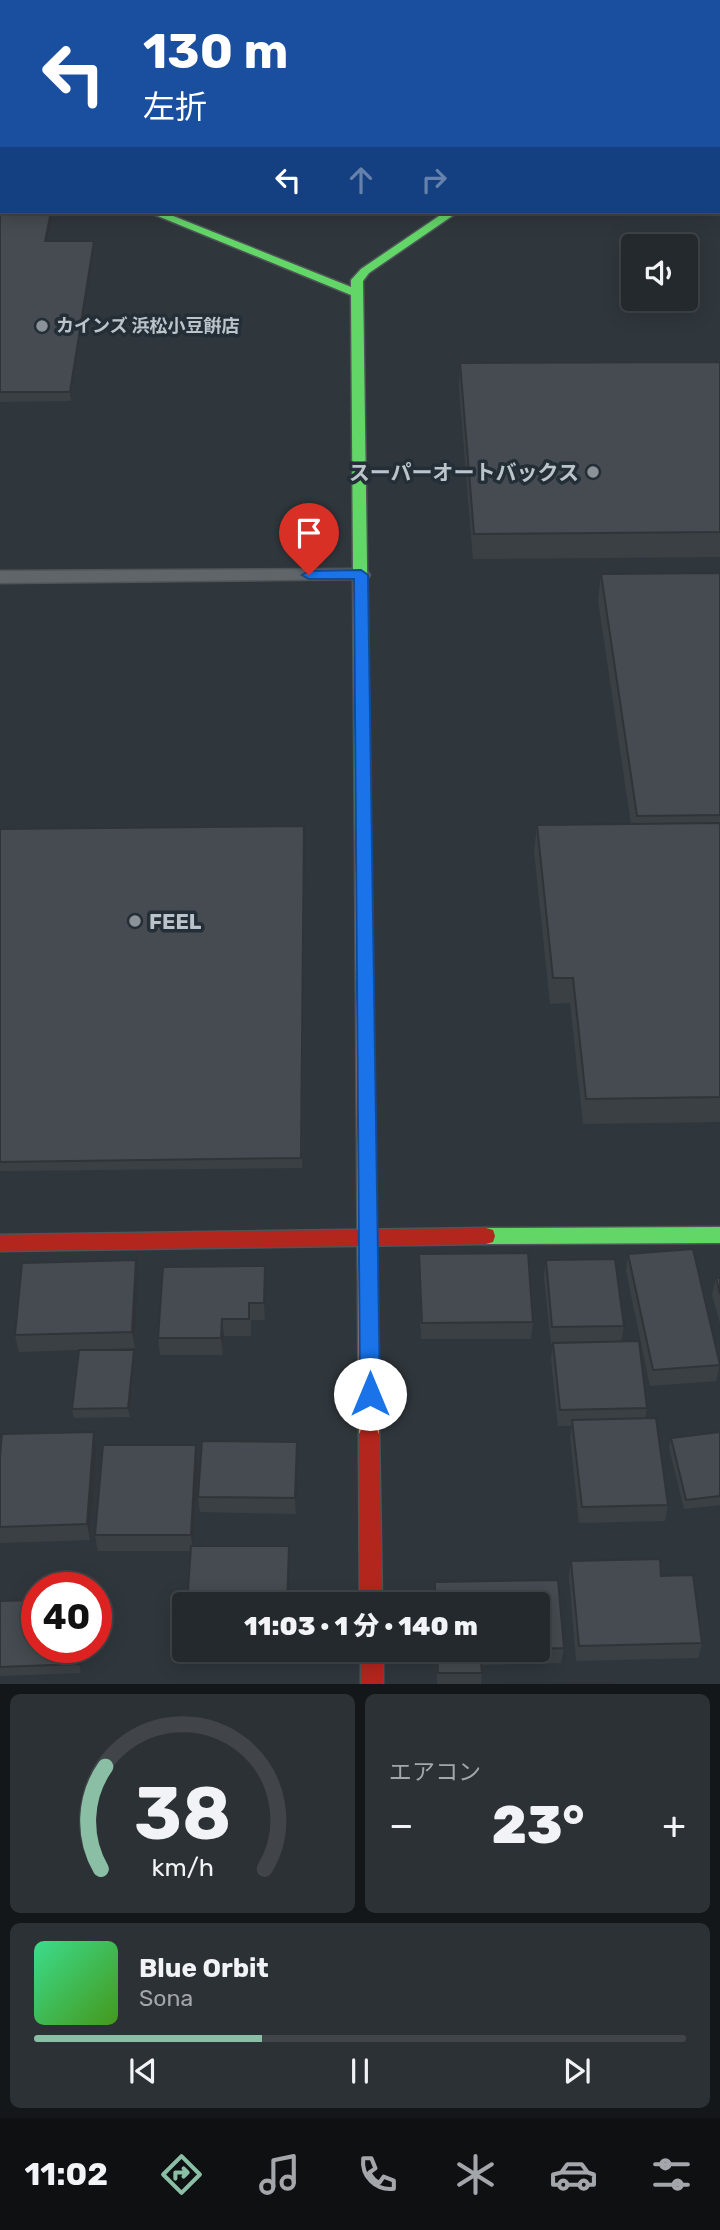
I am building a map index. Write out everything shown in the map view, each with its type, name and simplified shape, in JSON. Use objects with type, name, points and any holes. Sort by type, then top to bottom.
[{"type":"street","points":[[159,214],[357,293]]},
{"type":"street","points":[[371,1592],[357,280],[365,271],[449,214]]},
{"type":"street","points":[[0,1243],[368,1236],[720,1235]]},
{"type":"street","points":[[372,1662],[372,1684]]},
{"type":"lane","points":[[0,577],[361,575]]},
{"type":"building","name":"カインズ 浜松小豆餠店","points":[[0,214],[51,214],[45,241],[94,241],[70,392],[0,392]]},
{"type":"building","name":"スーパーオートバックス","points":[[720,362],[720,532],[474,534],[460,363]]},
{"type":"building","points":[[720,573],[720,815],[637,816],[601,574]]},
{"type":"building","points":[[720,823],[720,1097],[586,1099],[573,978],[553,978],[537,825]]},
{"type":"building","points":[[304,826],[301,1158],[0,1162],[0,829]]},
{"type":"building","points":[[693,1249],[720,1365],[653,1370],[628,1254]]},
{"type":"building","points":[[528,1253],[533,1322],[422,1323],[419,1254]]},
{"type":"building","points":[[615,1259],[624,1326],[552,1327],[546,1260]]},
{"type":"building","points":[[136,1260],[132,1332],[15,1335],[22,1263]]},
{"type":"building","points":[[265,1266],[264,1303],[249,1303],[249,1319],[222,1319],[221,1338],[158,1338],[163,1267]]},
{"type":"building","points":[[716,1278],[720,1278],[720,1294]]},
{"type":"building","points":[[639,1341],[647,1408],[560,1410],[553,1343]]},
{"type":"building","points":[[79,1350],[134,1350],[128,1408],[72,1409]]},
{"type":"building","points":[[656,1418],[668,1505],[582,1507],[572,1420]]},
{"type":"building","points":[[94,1432],[87,1524],[0,1527],[2,1434]]},
{"type":"building","points":[[720,1432],[720,1496],[686,1500],[671,1438]]},
{"type":"building","points":[[202,1441],[297,1442],[295,1498],[198,1497]]},
{"type":"building","points":[[103,1445],[196,1445],[191,1535],[95,1535]]},
{"type":"building","points":[[191,1546],[289,1546],[287,1592],[188,1592]]},
{"type":"building","points":[[660,1559],[661,1576],[693,1575],[702,1643],[579,1646],[571,1561]]},
{"type":"building","points":[[558,1580],[564,1648],[550,1649],[550,1592],[435,1592],[435,1582]]},
{"type":"building","points":[[21,1600],[21,1663],[79,1664],[0,1667],[0,1601]]},
{"type":"building","points":[[438,1662],[481,1662],[482,1673],[438,1673]]},
{"type":"building","points":[[616,1683],[616,1684],[500,1684]]},
{"type":"traffic: fast","points":[[159,214],[357,293],[357,280],[365,271],[449,214]]},
{"type":"traffic: fast","points":[[357,293],[363,846]]},
{"type":"traffic: fast","points":[[486,1236],[720,1235]]},
{"type":"traffic: slow","points":[[363,846],[369,1434]]},
{"type":"traffic: jam","points":[[0,1243],[486,1236]]},
{"type":"traffic: jam","points":[[369,1434],[371,1592]]},
{"type":"traffic: jam","points":[[372,1662],[372,1684]]},
{"type":"place","name":"カインズ 浜松小豆餠店","points":[[42,326]]},
{"type":"place","name":"スーパーオートバックス","points":[[593,472]]},
{"type":"place","name":"FEEL","points":[[135,921]]},
{"type":"route","points":[[309,575],[361,575],[370,1394]]}]
